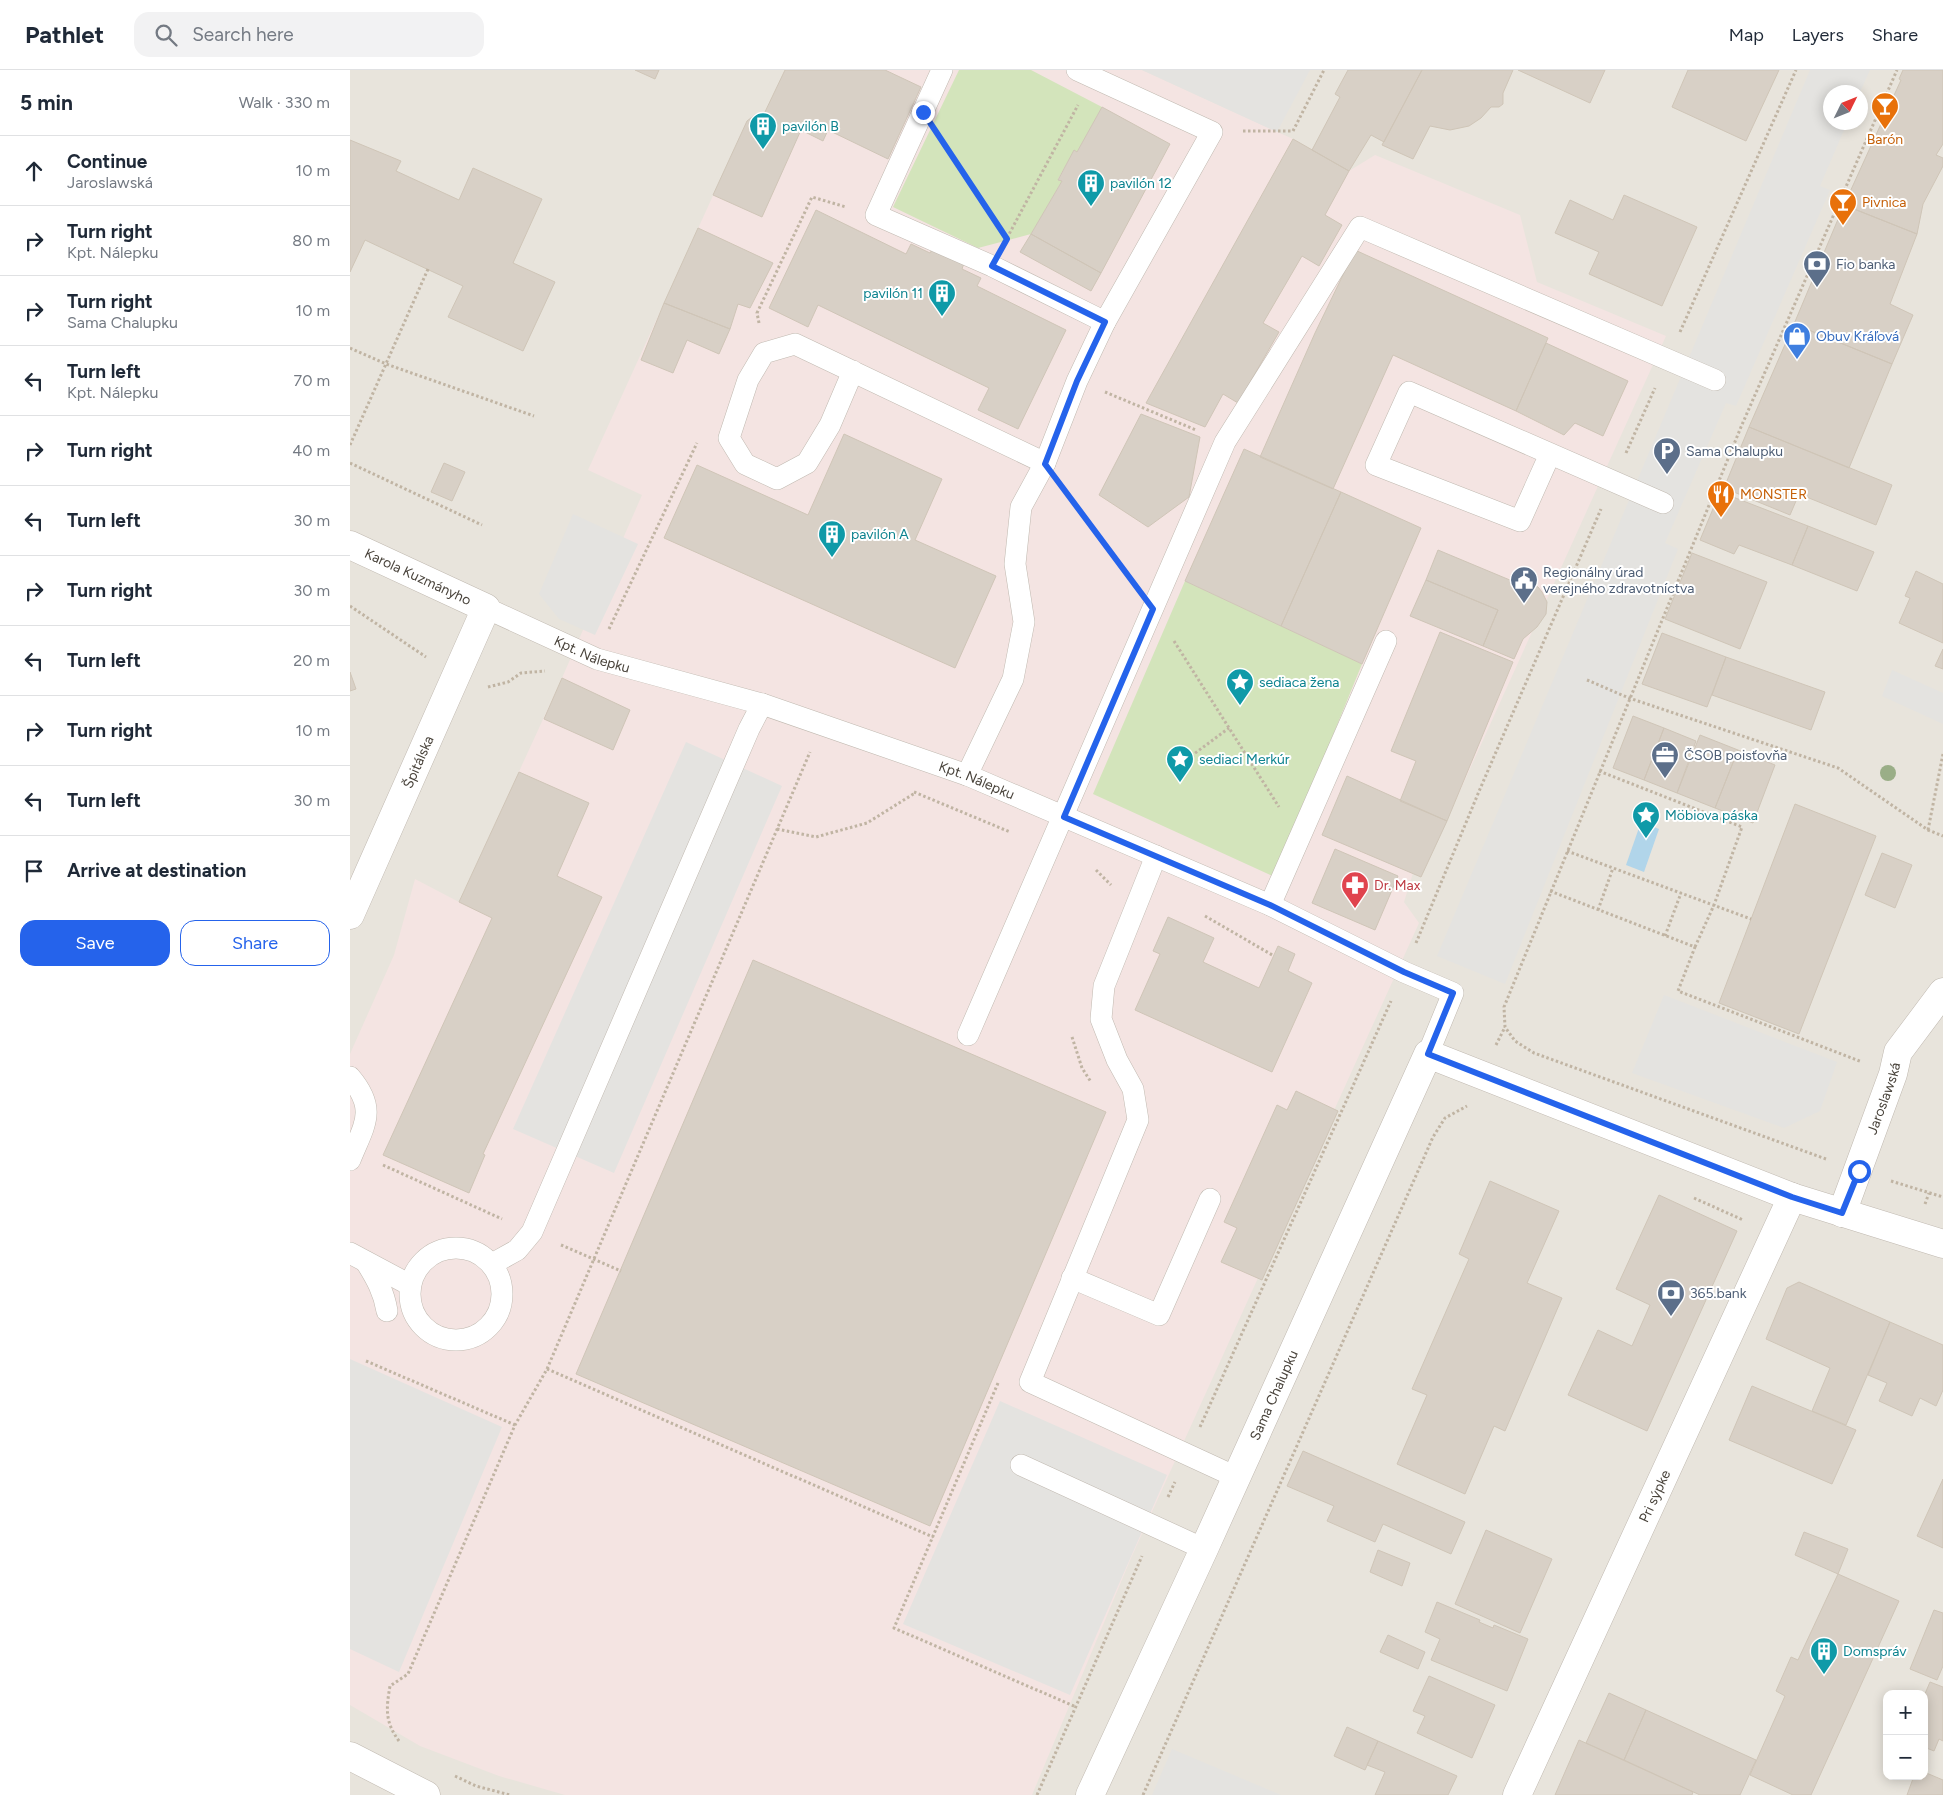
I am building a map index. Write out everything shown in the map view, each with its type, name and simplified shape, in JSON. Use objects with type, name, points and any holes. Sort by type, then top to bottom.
[{"type":"street","name":"Karola Kuzmányho","points":[[350,545],[486,608]]},
{"type":"street","name":"Špitálska","points":[[350,916],[486,608]]},
{"type":"street","name":"Jaroslawská","points":[[1842,1213],[1859,1171],[1898,1052],[1943,992]]},
{"type":"street","points":[[1428,1054],[1792,1197],[1943,1244]]},
{"type":"street","name":"Sama Chalupku","points":[[1090,1795],[1204,1549],[1428,1054]]},
{"type":"street","name":"Pri sýpke","points":[[1517,1795],[1792,1197]]},
{"type":"street","points":[[350,1756],[426,1795]]},
{"type":"lane","points":[[942,70],[876,215],[992,266],[1105,322]]},
{"type":"lane","points":[[967,776],[1013,679],[1024,622],[1015,564],[1021,507],[1045,464],[1077,381],[1105,322],[1212,132],[1085,74]]},
{"type":"lane","points":[[968,1035],[1225,442],[1360,227],[1715,380]]},
{"type":"lane","points":[[853,371],[830,425],[807,463],[777,478],[745,464],[729,438],[748,380],[764,353],[795,344],[853,371],[1045,464]]},
{"type":"lane","points":[[1550,454],[1520,521],[1376,465],[1409,392],[1662,503]]},
{"type":"lane","name":"Kpt. Nálepku","points":[[486,608],[597,659],[762,704],[967,776],[1270,905],[1404,972],[1453,993]]},
{"type":"lane","points":[[1270,905],[1386,641]]},
{"type":"lane","points":[[492,1264],[517,1250],[532,1232],[745,738],[762,704]]},
{"type":"lane","points":[[1156,856],[1104,986],[1101,1019],[1117,1060],[1133,1089],[1138,1120],[1030,1382],[1236,1477]]},
{"type":"lane","name":"Sama Chalupku","points":[[1428,1054],[1453,993]]},
{"type":"lane","points":[[350,1077],[361,1090],[366,1102],[365,1124],[352,1156]]},
{"type":"lane","points":[[1072,1278],[1159,1315],[1210,1199]]},
{"type":"lane","points":[[454,1247],[475,1251],[492,1264],[501,1278],[504,1295],[500,1312],[490,1327],[470,1340],[446,1341],[424,1329],[412,1309],[410,1285],[419,1266],[434,1253],[454,1247]]},
{"type":"lane","points":[[358,1257],[410,1285]]},
{"type":"lane","points":[[358,1257],[384,1296],[387,1311]]},
{"type":"lane","points":[[1021,1465],[1204,1549]]},
{"type":"path","points":[[1212,132],[1292,131],[1324,70]]},
{"type":"path","points":[[1037,1795],[1404,972],[1552,619],[1796,70]]},
{"type":"path","points":[[1897,70],[1740,426],[1504,1007],[1505,1027],[1515,1041],[1534,1053],[1859,1171],[1943,1197]]},
{"type":"path","points":[[992,266],[1007,239],[1085,74]]},
{"type":"path","points":[[923,112],[1007,239]]},
{"type":"path","points":[[764,353],[757,313],[812,197],[876,215]]},
{"type":"path","points":[[350,445],[428,269]]},
{"type":"path","points":[[350,348],[386,364],[534,416]]},
{"type":"path","points":[[1077,381],[1225,442]]},
{"type":"path","points":[[605,637],[697,442],[729,438]]},
{"type":"path","points":[[350,463],[482,525]]},
{"type":"path","points":[[1045,464],[1153,609]]},
{"type":"path","points":[[350,606],[424,657],[457,674],[489,687]]},
{"type":"path","points":[[350,610],[356,609]]},
{"type":"path","points":[[1189,665],[1300,839]]},
{"type":"path","points":[[1587,680],[1629,698],[1838,768],[1928,830],[1943,836]]},
{"type":"path","points":[[1174,768],[1229,728]]},
{"type":"path","points":[[403,1748],[390,1728],[386,1706],[390,1686],[408,1674],[515,1425],[547,1369],[811,750]]},
{"type":"path","points":[[1928,830],[1943,754]]},
{"type":"path","points":[[1600,771],[1742,827],[1714,905],[1678,991],[1892,1074]]},
{"type":"path","points":[[778,829],[816,836],[867,823],[915,793]]},
{"type":"path","points":[[1567,850],[1751,919]]},
{"type":"path","points":[[1598,910],[1613,868]]},
{"type":"path","points":[[1550,892],[1695,947]]},
{"type":"path","points":[[1665,936],[1681,893]]},
{"type":"path","points":[[1205,916],[1274,956]]},
{"type":"path","points":[[1144,1795],[1432,1137]]},
{"type":"path","points":[[352,1156],[621,1271]]},
{"type":"path","points":[[366,1361],[515,1425]]},
{"type":"path","points":[[547,1369],[933,1537]]},
{"type":"shaded area","points":[[350,70],[1943,70],[1943,1795],[350,1795]]},
{"type":"shaded area","points":[[785,70],[1142,70],[1293,139],[1349,171],[1375,155],[1520,215],[1537,282],[1666,336],[1421,877],[1413,873],[1404,902],[1419,923],[1131,1558],[1032,1795],[565,1795],[499,1776],[420,1746],[350,1705],[350,1054],[394,955],[415,879],[459,902],[562,678],[642,495],[588,470],[747,121],[765,114]]},
{"type":"shaded area","points":[[1142,70],[1310,70],[1277,132]]},
{"type":"shaded area","name":"Sama Chalupku","points":[[1810,70],[1870,70],[1863,85],[1823,85],[1823,130],[1844,130],[1820,186],[1830,190],[1736,406],[1726,403],[1665,543],[1678,549],[1505,984],[1437,956]]},
{"type":"shaded area","points":[[573,514],[638,544],[595,635],[559,619],[539,594]]},
{"type":"shaded area","points":[[1892,670],[1943,693],[1943,724],[1882,696]]},
{"type":"shaded area","points":[[686,742],[782,786],[614,1173],[513,1129]]},
{"type":"shaded area","points":[[1664,995],[1837,1062],[1820,1111],[1784,1128],[1632,1073]]},
{"type":"shaded area","points":[[350,1359],[502,1427],[399,1672],[350,1649]]},
{"type":"shaded area","points":[[1000,1401],[1167,1475],[1070,1695],[903,1624]]},
{"type":"shaded area","points":[[1172,1749],[1281,1795],[1152,1795]]},
{"type":"green space","points":[[959,70],[1031,70],[1102,107],[1077,152],[1074,151],[1058,179],[1062,181],[1031,234],[978,248],[893,207]]},
{"type":"green space","points":[[1185,581],[1362,664],[1275,877],[1093,794]]},
{"type":"water","points":[[1641,822],[1659,829],[1644,872],[1626,865]]},
{"type":"building","points":[[635,70],[659,70],[655,79]]},
{"type":"building","name":"pavilón B","points":[[785,70],[885,70],[921,87],[888,159],[828,130],[823,141],[801,130],[762,217],[713,195],[747,121],[756,114],[764,114]]},
{"type":"building","points":[[1348,70],[1422,70],[1384,142],[1371,135],[1349,171],[1312,150],[1340,97],[1335,94]]},
{"type":"building","points":[[1422,70],[1513,70],[1503,93],[1503,104],[1499,107],[1491,107],[1481,118],[1469,126],[1450,130],[1430,126],[1413,159],[1382,145]]},
{"type":"building","points":[[1518,70],[1605,70],[1590,103]]},
{"type":"building","points":[[1688,70],[1779,70],[1746,141],[1672,107]]},
{"type":"building","points":[[1903,70],[1943,70],[1943,144],[1936,155],[1943,158],[1943,166],[1923,204],[1917,234],[1844,205],[1901,80],[1899,79]]},
{"type":"building","name":"pavilón 12","points":[[1102,107],[1170,144],[1101,273],[1031,234],[1062,181],[1058,180],[1074,150],[1077,152]]},
{"type":"building","points":[[1293,139],[1349,171],[1325,215],[1342,225],[1319,266],[1302,256],[1263,323],[1279,332],[1238,403],[1223,394],[1205,427],[1146,403]]},
{"type":"building","points":[[350,140],[401,161],[396,171],[459,200],[473,168],[542,199],[513,263],[555,282],[523,351],[448,317],[463,286],[365,240],[350,272]]},
{"type":"building","points":[[1624,195],[1697,227],[1662,306],[1589,274],[1599,252],[1555,233],[1570,200],[1613,220]]},
{"type":"building","points":[[1844,205],[1917,234],[1890,304],[1913,315],[1892,364],[1794,324]]},
{"type":"building","name":"pavilón 11","points":[[816,210],[906,254],[911,244],[930,253],[933,248],[964,263],[962,269],[981,278],[977,286],[1066,330],[1018,429],[978,410],[989,388],[818,305],[808,327],[769,308]]},
{"type":"building","points":[[698,228],[773,263],[750,308],[738,304],[730,329],[664,303]]},
{"type":"building","points":[[1031,234],[1101,273],[1091,291],[1020,252]]},
{"type":"building","points":[[1355,250],[1548,338],[1516,411],[1393,355],[1333,489],[1260,457],[1315,333]]},
{"type":"building","points":[[664,303],[730,329],[719,354],[687,340],[673,373],[641,360]]},
{"type":"building","points":[[1794,324],[1892,364],[1849,468],[1749,427]]},
{"type":"building","points":[[1546,343],[1628,381],[1603,436],[1575,423],[1564,435],[1516,411]]},
{"type":"building","points":[[1141,414],[1200,437],[1189,497],[1148,527],[1099,495]]},
{"type":"building","points":[[1749,427],[1892,485],[1876,525],[1799,494],[1790,515],[1724,488]]},
{"type":"building","name":"pavilón A","points":[[844,434],[942,479],[915,540],[996,576],[955,668],[664,538],[697,465],[808,515]]},
{"type":"building","points":[[1244,449],[1341,492],[1281,626],[1185,581]]},
{"type":"building","points":[[444,463],[465,472],[452,501],[431,492]]},
{"type":"building","points":[[1341,492],[1421,528],[1362,664],[1281,626]]},
{"type":"building","points":[[1720,492],[1808,526],[1792,565],[1739,545],[1734,554],[1700,540]]},
{"type":"building","points":[[1808,526],[1874,552],[1857,591],[1792,565]]},
{"type":"building","points":[[1438,550],[1517,583],[1527,582],[1538,587],[1542,592],[1547,602],[1546,614],[1537,627],[1523,639],[1514,659],[1483,646],[1498,610],[1426,580]]},
{"type":"building","points":[[1692,553],[1767,582],[1740,649],[1665,619]]},
{"type":"building","points":[[1916,571],[1943,584],[1943,643],[1899,623],[1910,598],[1905,596]]},
{"type":"building","points":[[1426,580],[1498,610],[1483,646],[1410,616]]},
{"type":"building","points":[[1440,632],[1513,662],[1447,821],[1400,801],[1416,761],[1391,751]]},
{"type":"building","points":[[1662,633],[1726,657],[1707,707],[1642,684]]},
{"type":"building","points":[[1943,649],[1943,669],[1935,666]]},
{"type":"building","points":[[1726,657],[1825,692],[1811,730],[1712,695]]},
{"type":"building","points":[[350,672],[356,689],[350,691]]},
{"type":"building","points":[[562,678],[630,710],[613,750],[544,719]]},
{"type":"building","points":[[1633,716],[1664,728],[1644,780],[1613,768]]},
{"type":"building","points":[[1664,728],[1696,741],[1677,793],[1644,780]]},
{"type":"building","points":[[1700,735],[1738,750],[1715,808],[1677,793]]},
{"type":"building","points":[[1738,750],[1775,765],[1753,823],[1715,808]]},
{"type":"building","points":[[519,772],[589,803],[557,876],[602,897],[483,1154],[485,1155],[469,1193],[383,1155],[492,918],[459,902]]},
{"type":"building","points":[[1347,776],[1447,821],[1421,877],[1322,835]]},
{"type":"building","points":[[1795,804],[1876,836],[1799,1034],[1719,1003]]},
{"type":"building","points":[[1335,849],[1398,876],[1375,930],[1312,903]]},
{"type":"building","points":[[1882,853],[1912,865],[1895,908],[1865,895]]},
{"type":"building","points":[[1168,917],[1214,938],[1203,962],[1259,988],[1278,946],[1295,954],[1288,971],[1312,983],[1272,1072],[1135,1010],[1160,954],[1153,951]]},
{"type":"building","points":[[753,960],[1106,1112],[930,1526],[576,1374]]},
{"type":"building","points":[[1296,1091],[1338,1111],[1262,1280],[1221,1262],[1237,1228],[1224,1222],[1277,1105],[1287,1110]]},
{"type":"building","points":[[1490,1181],[1559,1211],[1527,1283],[1562,1298],[1505,1431],[1494,1426],[1465,1494],[1397,1464],[1427,1395],[1412,1389],[1469,1259],[1459,1254]]},
{"type":"building","name":"365.bank","points":[[1659,1195],[1737,1231],[1647,1431],[1568,1395],[1598,1330],[1632,1346],[1650,1305],[1616,1289]]},
{"type":"building","points":[[1799,1282],[1890,1322],[1846,1425],[1812,1411],[1830,1368],[1766,1339],[1787,1288]]},
{"type":"building","points":[[1890,1322],[1943,1345],[1943,1390],[1936,1406],[1920,1398],[1912,1416],[1879,1401],[1887,1383],[1868,1375]]},
{"type":"building","points":[[1752,1386],[1856,1430],[1832,1484],[1729,1440]]},
{"type":"building","points":[[1303,1451],[1465,1522],[1451,1554],[1383,1524],[1375,1542],[1327,1521],[1334,1506],[1287,1486]]},
{"type":"building","points":[[1943,1479],[1943,1548],[1917,1536]]},
{"type":"building","points":[[1486,1530],[1552,1559],[1520,1633],[1455,1604]]},
{"type":"building","points":[[1804,1532],[1848,1549],[1838,1574],[1795,1555]]},
{"type":"building","points":[[1378,1550],[1410,1563],[1402,1586],[1370,1572]]},
{"type":"building","name":"Domspráv","points":[[1838,1574],[1899,1601],[1811,1795],[1793,1795],[1750,1775],[1785,1696],[1776,1691],[1791,1657],[1798,1660]]},
{"type":"building","points":[[1437,1602],[1480,1620],[1479,1622],[1493,1628],[1494,1625],[1528,1639],[1507,1691],[1431,1660],[1440,1639],[1425,1632]]},
{"type":"building","points":[[1934,1610],[1943,1613],[1943,1666],[1937,1680],[1910,1669]]},
{"type":"building","points":[[1388,1635],[1425,1652],[1418,1669],[1380,1652]]},
{"type":"building","points":[[1429,1676],[1495,1705],[1472,1758],[1417,1733],[1425,1716],[1413,1711]]},
{"type":"building","points":[[1930,1682],[1943,1687],[1943,1741],[1939,1739],[1934,1751],[1928,1749],[1927,1690]]},
{"type":"building","points":[[1609,1693],[1646,1710],[1624,1760],[1586,1743]]},
{"type":"building","points":[[1646,1710],[1756,1760],[1740,1795],[1700,1795],[1624,1760]]},
{"type":"building","points":[[1347,1727],[1378,1741],[1365,1770],[1334,1756]]},
{"type":"building","points":[[1579,1740],[1693,1792],[1692,1795],[1555,1795]]},
{"type":"building","points":[[1378,1741],[1457,1776],[1448,1795],[1375,1795],[1385,1772],[1367,1765]]},
{"type":"building","points":[[1928,1774],[1943,1780],[1943,1795],[1907,1795],[1913,1780],[1928,1780]]},
{"type":"place","name":"Barón","points":[[1885,130]]},
{"type":"place","name":"pavilón B","points":[[763,150]]},
{"type":"place","name":"pavilón 12","points":[[1091,207]]},
{"type":"place","name":"Pivnica","points":[[1843,226]]},
{"type":"place","name":"Fio banka","points":[[1817,288]]},
{"type":"place","name":"pavilón 11","points":[[942,317]]},
{"type":"place","name":"Obuv Kráľová","points":[[1797,360]]},
{"type":"place","name":"Sama Chalupku","points":[[1667,475]]},
{"type":"place","name":"MONSTER","points":[[1721,518]]},
{"type":"place","name":"pavilón A","points":[[832,558]]},
{"type":"place","name":"Regionálny úrad verejného zdravotníctva","points":[[1524,604]]},
{"type":"place","name":"sediaca žena","points":[[1240,706]]},
{"type":"place","name":"ČSOB poisťovňa","points":[[1665,779]]},
{"type":"place","name":"sediaci Merkúr","points":[[1180,783]]},
{"type":"place","name":"Möbiova páska","points":[[1646,839]]},
{"type":"place","name":"Dr. Max","points":[[1355,909]]},
{"type":"place","name":"365.bank","points":[[1671,1317]]},
{"type":"place","name":"Domspráv","points":[[1824,1675]]},
{"type":"route","points":[[923,112],[1007,239],[992,266],[1105,322],[1077,381],[1045,464],[1153,609],[1064,817],[1270,905],[1404,972],[1453,993],[1428,1054],[1792,1197],[1842,1213],[1859,1171]]}]
